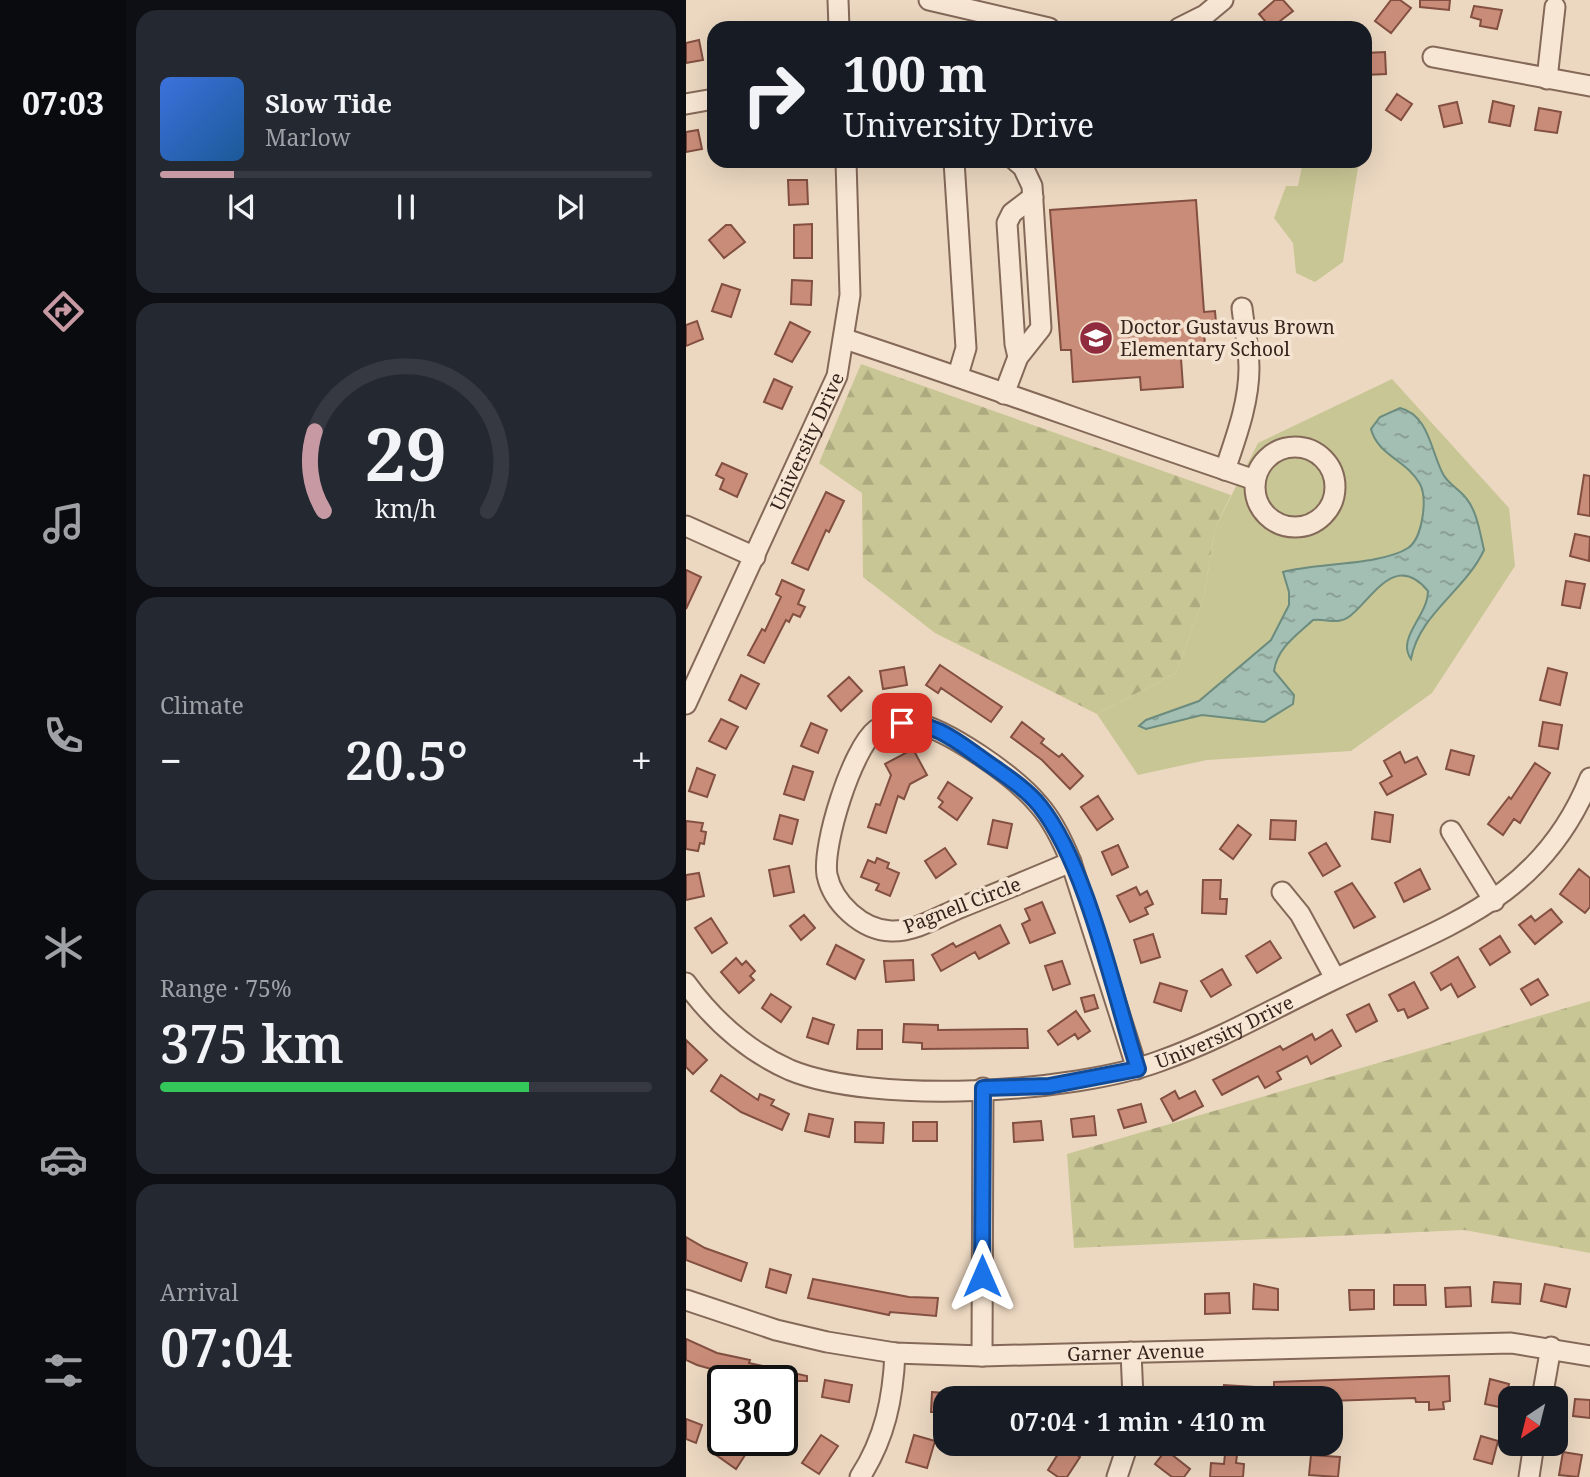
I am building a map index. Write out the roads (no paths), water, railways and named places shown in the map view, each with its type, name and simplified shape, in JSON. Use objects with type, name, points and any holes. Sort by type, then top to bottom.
[{"type":"street","points":[[838,0],[839,21]]},
{"type":"street","points":[[929,0],[985,7],[1028,21]]},
{"type":"street","points":[[1193,21],[1223,0]]},
{"type":"street","points":[[1547,79],[1555,7]]},
{"type":"street","points":[[1433,58],[1590,86]]},
{"type":"street","points":[[686,104],[707,100]]},
{"type":"street","name":"University Drive","points":[[686,704],[830,393],[845,339],[851,271],[846,168]]},
{"type":"street","points":[[954,168],[966,348],[958,375]]},
{"type":"street","points":[[1004,394],[1018,358],[1041,328],[1033,197],[1029,176],[1022,168]]},
{"type":"street","points":[[1018,358],[1007,223],[1012,213],[1033,197]]},
{"type":"street","points":[[1225,470],[1241,421],[1248,382],[1242,307]]},
{"type":"street","points":[[845,339],[958,375],[1004,394],[1255,481]]},
{"type":"street","points":[[1303,447],[1319,454],[1331,468],[1335,495],[1322,518],[1306,526],[1288,527],[1271,520],[1259,506],[1255,481],[1269,456],[1285,448],[1303,447]]},
{"type":"street","points":[[686,526],[755,557]]},
{"type":"street","name":"Pagnell Circle","points":[[1071,862],[918,926],[890,931],[870,928],[856,918],[833,889],[827,867],[827,852],[859,752],[876,730],[902,723],[923,724],[942,732],[1021,788],[1049,819],[1071,862],[1138,1069]]},
{"type":"street","name":"University Drive","points":[[686,983],[708,1011],[733,1035],[790,1069],[845,1085],[983,1088],[1049,1086],[1138,1069],[1228,1032],[1494,901],[1523,877],[1555,842],[1590,778]]},
{"type":"street","points":[[1451,831],[1494,901]]},
{"type":"street","points":[[1282,892],[1300,914],[1335,978]]},
{"type":"street","points":[[982,1356],[983,1088]]},
{"type":"street","name":"Garner Avenue","points":[[686,1300],[776,1331],[895,1353],[982,1356],[1511,1343],[1590,1356]]},
{"type":"street","points":[[1544,1386],[1551,1348]]},
{"type":"street","points":[[1131,1352],[1132,1386]]},
{"type":"street","points":[[860,1477],[874,1454],[889,1414],[895,1353]]},
{"type":"street","points":[[1117,1477],[1124,1456]]},
{"type":"street","points":[[1529,1477],[1532,1456]]},
{"type":"water","points":[[1400,408],[1410,412],[1423,426],[1443,474],[1470,503],[1478,522],[1484,550],[1466,578],[1423,629],[1411,659],[1407,643],[1427,600],[1428,591],[1416,580],[1405,576],[1395,577],[1385,582],[1350,616],[1336,621],[1313,620],[1289,642],[1279,655],[1274,671],[1294,695],[1293,704],[1264,722],[1202,715],[1146,729],[1139,726],[1146,720],[1199,701],[1271,640],[1289,605],[1289,592],[1283,572],[1382,558],[1397,554],[1414,542],[1423,516],[1422,488],[1408,469],[1380,446],[1371,429],[1380,417]]},
{"type":"place","name":"Doctor Gustavus Brown Elementary School","points":[[1096,338]]}]
